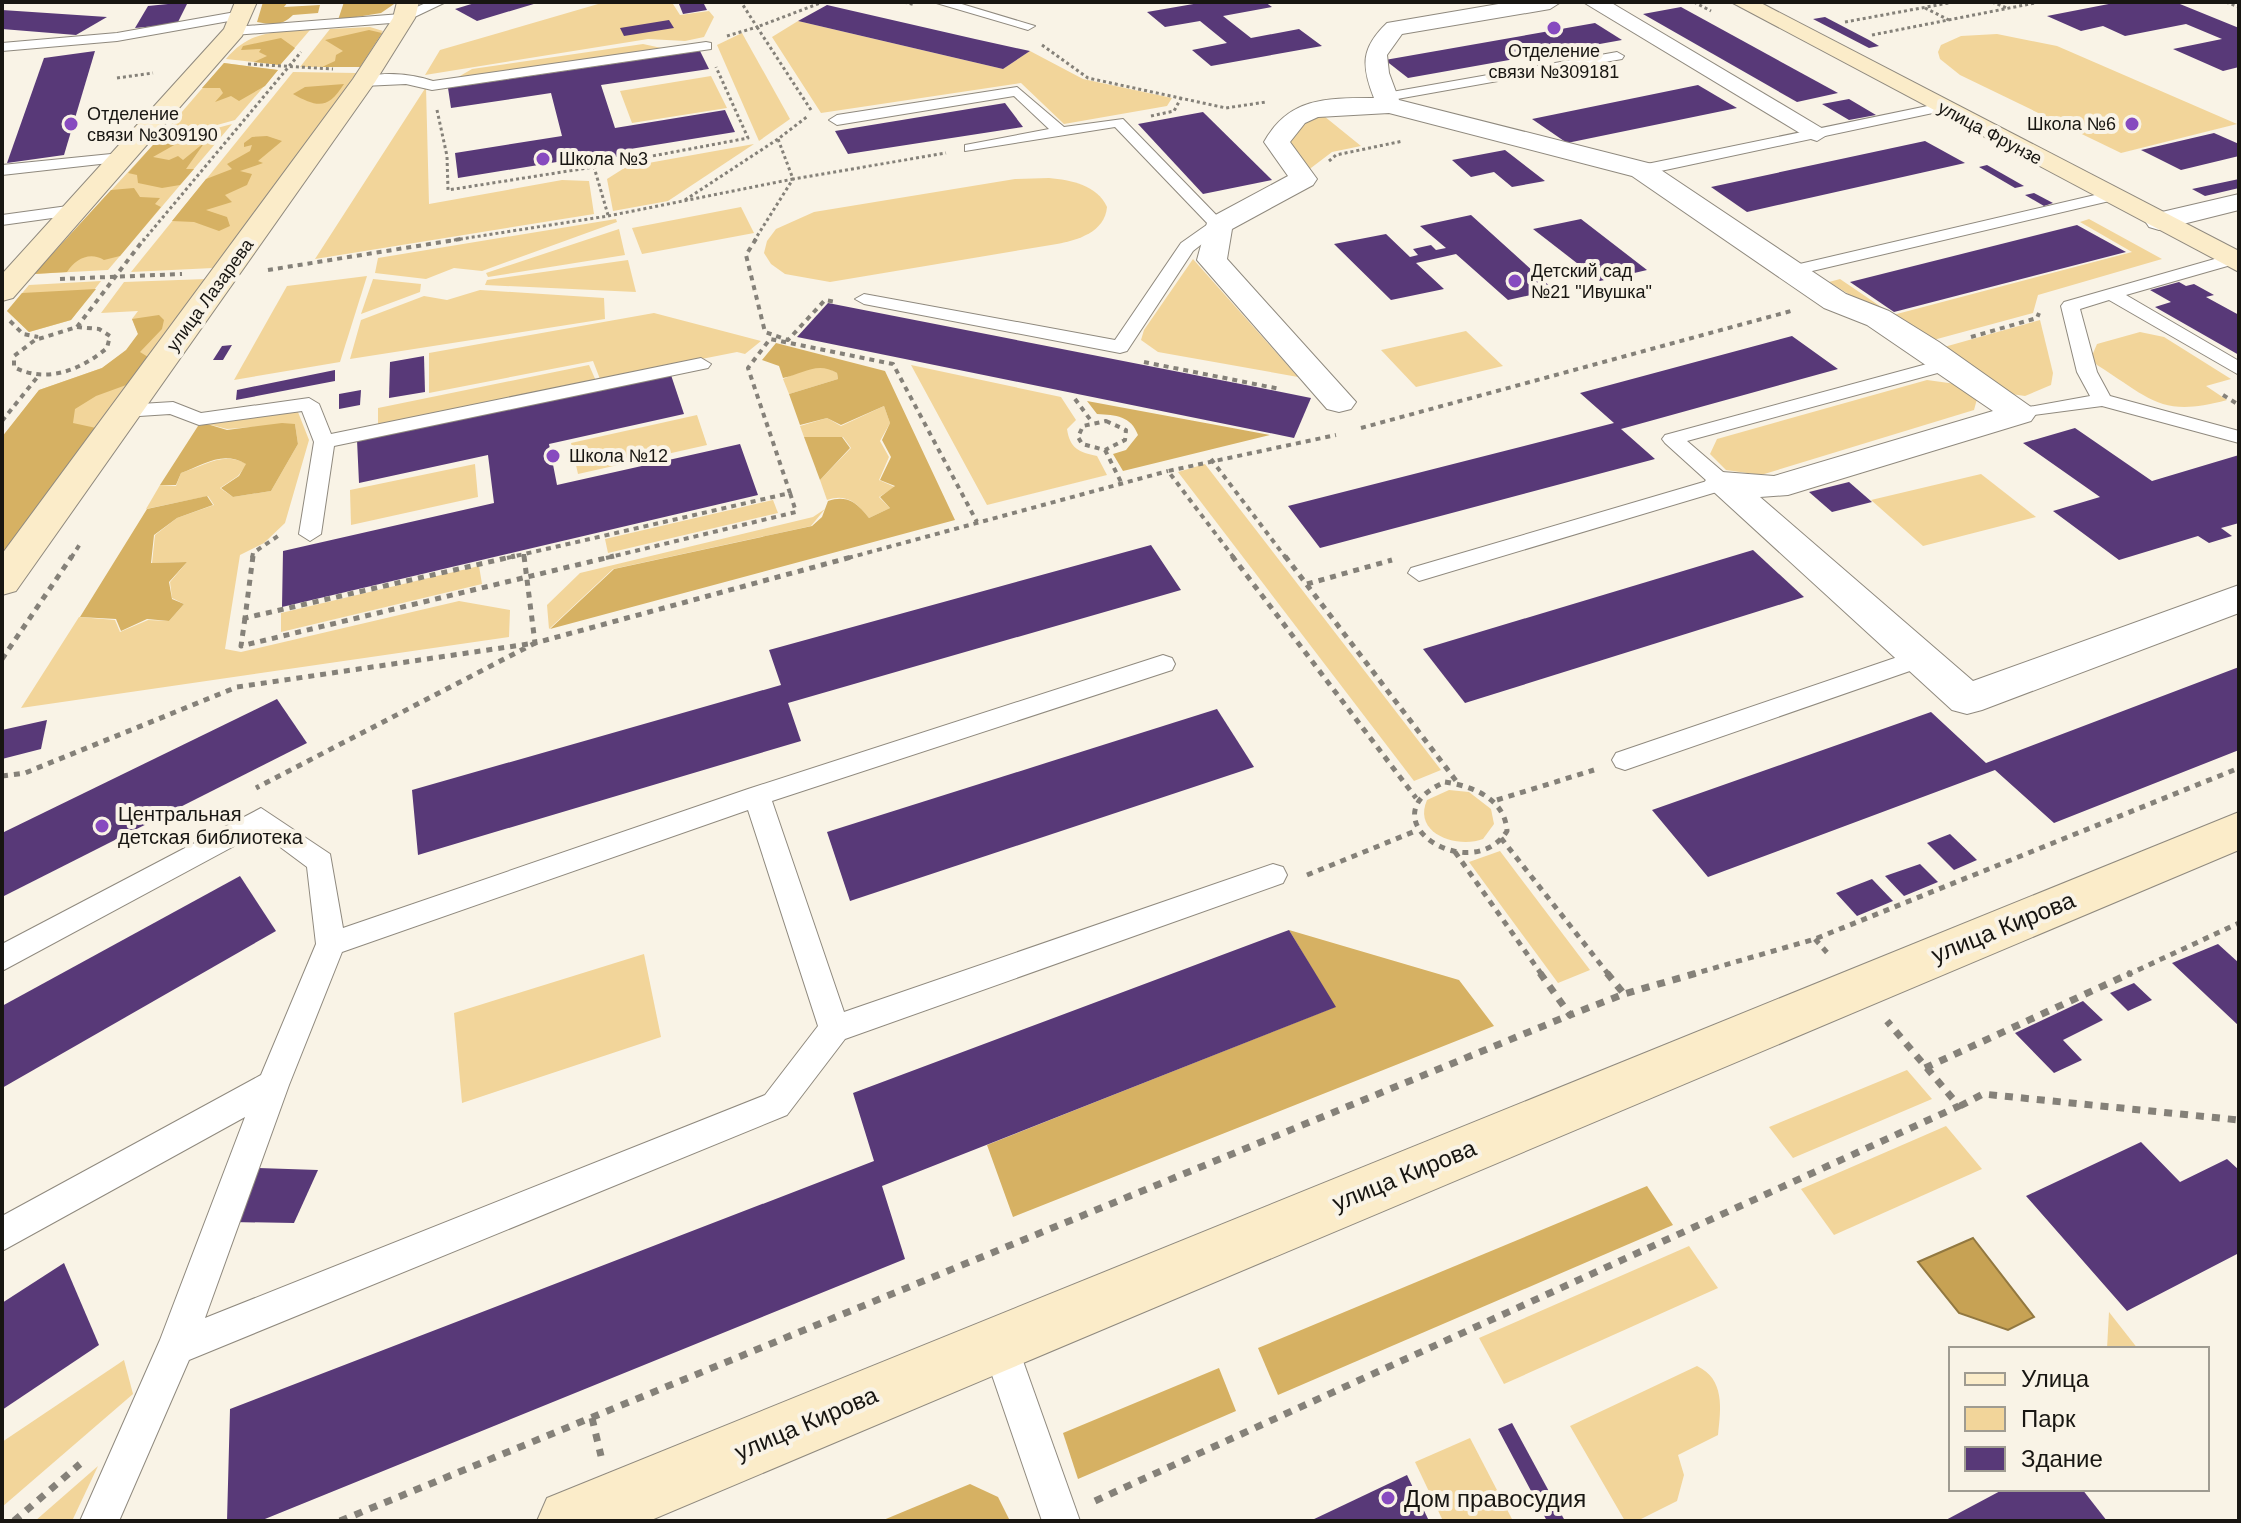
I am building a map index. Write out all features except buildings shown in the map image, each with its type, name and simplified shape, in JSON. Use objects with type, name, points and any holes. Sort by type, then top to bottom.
[{"type":"main road","name":"улица Фрунзе","points":[[1742,2],[2235,261]]},
{"type":"main road","name":"улица Лазарева","points":[[2,582],[367,76],[406,10]]},
{"type":"main road","points":[[2,292],[209,59],[240,16]]},
{"type":"main road","name":"улица Кирова","points":[[570,1521],[2239,830]]},
{"type":"street","points":[[1388,101],[1373,64],[1379,42],[1395,28],[1550,2]]},
{"type":"street","points":[[1594,2],[1817,133]]},
{"type":"street","points":[[1339,402],[1212,260],[1218,225],[1303,179],[1277,142],[1281,129],[1292,117],[1311,110],[1388,101],[1642,170],[1835,301],[1878,318],[2019,414]]},
{"type":"street","points":[[2159,221],[2239,202]]},
{"type":"street","points":[[1722,483],[1775,487],[2019,414]]},
{"type":"street","points":[[1722,483],[1967,699],[2239,598]]},
{"type":"lane","points":[[2,66],[5,48],[117,37],[240,16],[324,25],[439,2]]},
{"type":"lane","points":[[940,2],[1030,32]]},
{"type":"lane","points":[[367,76],[418,79],[432,86],[706,46]]},
{"type":"lane","points":[[1388,101],[1617,56]]},
{"type":"lane","points":[[837,120],[1017,91],[1061,132]]},
{"type":"lane","points":[[1642,170],[1942,107]]},
{"type":"lane","points":[[864,299],[1120,347],[1187,247],[1218,225],[1118,122],[970,148]]},
{"type":"lane","points":[[2,170],[121,158]]},
{"type":"lane","points":[[1791,271],[2112,196]]},
{"type":"lane","points":[[2,220],[75,210]]},
{"type":"lane","points":[[2102,400],[2087,372],[2070,306],[2235,261]]},
{"type":"lane","points":[[2111,294],[2239,369]]},
{"type":"lane","points":[[324,442],[701,364]]},
{"type":"lane","points":[[1722,483],[1672,439],[1949,364]]},
{"type":"lane","points":[[2019,414],[2102,400],[2239,437]]},
{"type":"lane","points":[[124,411],[173,408],[199,419],[309,404],[324,442],[310,534]]},
{"type":"lane","points":[[1419,573],[1722,483]]},
{"type":"lane","points":[[1625,760],[1921,658]]},
{"type":"lane","points":[[331,944],[757,796],[1163,664]]},
{"type":"lane","points":[[757,796],[834,1029]]},
{"type":"lane","points":[[2,958],[261,819],[320,862],[331,944],[273,1085],[176,1347],[99,1521]]},
{"type":"lane","points":[[176,1347],[776,1105],[834,1029],[1273,875]]},
{"type":"lane","points":[[2,1234],[273,1085]]},
{"type":"lane","points":[[999,1343],[1060,1519]]},
{"type":"path","points":[[682,201],[813,113],[741,2]]},
{"type":"path","points":[[432,86],[447,156],[448,190],[748,138],[706,46],[823,2]]},
{"type":"path","points":[[904,2],[918,6]]},
{"type":"path","points":[[1837,24],[1954,2]]},
{"type":"path","points":[[1992,2],[2008,9]]},
{"type":"path","points":[[2023,2],[2028,4]]},
{"type":"path","points":[[1862,37],[2040,2]]},
{"type":"path","points":[[2226,2],[2239,7]]},
{"type":"path","points":[[1924,8],[1950,20]]},
{"type":"path","points":[[77,327],[113,277],[324,25]]},
{"type":"path","points":[[1030,32],[1088,78],[1226,108],[1272,101]]},
{"type":"path","points":[[209,59],[367,76]]},
{"type":"path","points":[[117,78],[157,73]]},
{"type":"path","points":[[1174,111],[1181,98]]},
{"type":"path","points":[[778,139],[793,179]]},
{"type":"path","points":[[1325,166],[1336,155],[1407,141]]},
{"type":"path","points":[[58,279],[266,270],[608,216],[970,148]]},
{"type":"path","points":[[594,167],[608,216]]},
{"type":"path","points":[[2,776],[25,773],[237,687],[535,643],[1121,482],[1211,459],[1318,440],[1802,308]]},
{"type":"path","points":[[2,313],[23,334],[39,337]]},
{"type":"path","points":[[77,327],[106,332],[110,336],[107,348],[79,367],[39,375],[20,372],[12,362],[20,349],[39,337],[77,327]]},
{"type":"path","points":[[286,530],[253,553],[241,646],[796,512],[748,368],[770,339],[788,340],[893,364],[977,522]]},
{"type":"path","points":[[1139,360],[1339,402]]},
{"type":"path","points":[[2,421],[39,375]]},
{"type":"path","points":[[1075,399],[1092,422]]},
{"type":"path","points":[[1092,422],[1114,422],[1126,430],[1125,440],[1105,450],[1090,448],[1078,437],[1083,426],[1092,422]]},
{"type":"path","points":[[1105,450],[1121,482]]},
{"type":"path","points":[[1211,459],[1457,782]]},
{"type":"path","points":[[1168,471],[1416,798]]},
{"type":"path","points":[[245,618],[790,493]]},
{"type":"path","points":[[524,554],[524,578],[535,643]]},
{"type":"path","points":[[249,791],[535,643]]},
{"type":"path","points":[[1496,801],[1625,760]]},
{"type":"path","points":[[340,1521],[1570,1015],[1624,994],[1815,939],[2239,768]]},
{"type":"path","points":[[1457,782],[1482,790],[1496,801],[1505,818],[1501,838],[1477,852],[1455,852],[1434,844],[1418,830],[1413,819],[1416,798],[1433,785],[1457,782]]},
{"type":"path","points":[[1273,875],[1280,885],[1418,830]]},
{"type":"path","points":[[1501,838],[1624,994]]},
{"type":"path","points":[[1455,852],[1570,1015]]},
{"type":"path","points":[[1959,1106],[1925,1068],[2239,923]]},
{"type":"path","points":[[1060,1519],[1983,1094],[2239,1120]]},
{"type":"green space","points":[[605,2],[681,2],[673,4],[680,15],[709,11],[714,17],[704,37],[685,41],[648,39],[425,75],[440,50]]},
{"type":"green space","points":[[798,21],[1003,69],[1030,51],[1083,79],[1172,98],[1167,106],[1064,124],[1021,83],[821,113],[772,37]]},
{"type":"green space","points":[[370,27],[383,31],[360,67],[300,67],[330,29]]},
{"type":"green space","points":[[310,30],[280,65],[226,59],[244,43],[264,34]]},
{"type":"green space","points":[[742,33],[790,119],[759,141],[717,45]]},
{"type":"green space","points":[[1997,34],[2057,46],[2237,124],[2121,153],[1960,75],[1940,59],[1938,52],[1941,45],[1961,36]]},
{"type":"green space","points":[[643,44],[666,49],[453,80],[472,69]]},
{"type":"green space","points":[[224,63],[278,70],[235,120],[156,142]]},
{"type":"green space","points":[[293,72],[357,73],[213,268],[131,272]]},
{"type":"green space","points":[[711,76],[727,108],[632,123],[620,91]]},
{"type":"green space","points":[[426,87],[429,204],[562,180],[589,181],[594,214],[315,259]]},
{"type":"green space","points":[[1319,112],[1361,146],[1332,152],[1307,171],[1286,141],[1294,125]]},
{"type":"green space","points":[[232,124],[108,270],[34,274],[153,145]]},
{"type":"green space","points":[[754,144],[668,201],[613,211],[607,179],[626,167]]},
{"type":"green space","points":[[1049,178],[1082,185],[1097,193],[1107,207],[1096,229],[1082,237],[1057,244],[830,282],[785,274],[771,264],[764,253],[767,241],[776,229],[814,212],[1015,179]]},
{"type":"green space","points":[[741,207],[754,233],[642,254],[632,228]]},
{"type":"green space","points":[[616,219],[617,222],[482,271],[454,268],[426,279],[375,273],[378,258]]},
{"type":"green space","points":[[2089,219],[2162,259],[2038,295],[2033,313],[1926,342],[1829,282],[1840,279],[1893,315],[2132,252],[2080,222]]},
{"type":"green space","points":[[619,229],[625,255],[488,277],[486,273]]},
{"type":"green space","points":[[1193,259],[1298,377],[1158,352],[1141,340],[1144,330]]},
{"type":"green space","points":[[628,260],[636,292],[485,285],[487,280]]},
{"type":"green space","points":[[367,276],[340,362],[234,380],[287,286]]},
{"type":"green space","points":[[206,279],[2,557],[2,437],[39,390],[102,368],[127,350],[138,334],[132,319],[138,311],[101,313],[124,282]]},
{"type":"green space","points":[[373,279],[421,284],[420,292],[361,314]]},
{"type":"green space","points":[[101,281],[71,320],[29,332],[7,311],[29,285]]},
{"type":"green space","points":[[480,290],[604,298],[605,319],[350,359],[361,320],[424,296],[447,300]]},
{"type":"green space","points":[[654,313],[761,341],[745,354],[737,352],[600,379],[593,361],[429,393],[429,353]]},
{"type":"green space","points":[[2040,320],[2053,373],[2051,385],[2025,396],[2011,394],[1937,349]]},
{"type":"green space","points":[[1466,331],[1503,366],[1416,387],[1381,350]]},
{"type":"green space","points":[[2140,332],[2164,337],[2231,379],[2206,386],[2227,400],[2186,407],[2158,402],[2144,396],[2091,358],[2097,344]]},
{"type":"green space","points":[[589,365],[596,381],[378,427],[378,408]]},
{"type":"green space","points":[[911,365],[1061,397],[1076,420],[1067,429],[1070,441],[1080,451],[1097,456],[1107,475],[987,505]]},
{"type":"green space","points":[[808,368],[828,368],[837,373],[838,379],[789,394],[783,379]]},
{"type":"green space","points":[[1927,380],[1956,384],[1977,399],[1974,410],[1761,475],[1726,470],[1710,454],[1717,439]]},
{"type":"green space","points":[[884,406],[890,423],[880,441],[889,457],[879,480],[895,487],[879,497],[890,508],[869,518],[851,501],[840,498],[827,500],[820,480],[851,448],[843,437],[804,437],[800,426],[827,418],[841,426]]},
{"type":"green space","points":[[298,412],[309,440],[285,523],[264,543],[240,555],[225,649],[241,652],[459,601],[510,610],[509,637],[21,708],[79,617],[115,620],[120,632],[148,620],[169,621],[184,604],[172,598],[170,582],[187,562],[152,563],[155,535],[177,518],[214,505],[208,496],[146,509],[160,485],[176,486],[181,473],[221,459],[230,459],[247,464],[238,476],[220,488],[233,497],[271,491],[298,444],[295,424],[227,429],[208,424]]},
{"type":"green space","points":[[697,415],[707,445],[578,474],[571,443]]},
{"type":"green space","points":[[475,464],[478,497],[351,525],[350,490]]},
{"type":"green space","points":[[1205,464],[1441,770],[1414,781],[1178,472]]},
{"type":"green space","points":[[1981,474],[2036,517],[1923,546],[1871,500]]},
{"type":"green space","points":[[773,500],[778,513],[608,553],[605,539]]},
{"type":"green space","points":[[825,509],[811,526],[613,569],[549,629],[547,605],[580,573],[813,517]]},
{"type":"green space","points":[[479,566],[482,584],[281,632],[281,613]]},
{"type":"green space","points":[[1449,790],[1469,792],[1491,809],[1494,824],[1483,839],[1473,842],[1450,840],[1432,830],[1426,822],[1424,812],[1427,800]]},
{"type":"green space","points":[[1500,851],[1590,970],[1558,983],[1469,862]]},
{"type":"green space","points":[[644,954],[661,1037],[462,1103],[454,1013]]},
{"type":"green space","points":[[1907,1070],[1932,1099],[1793,1158],[1769,1127]]},
{"type":"green space","points":[[1946,1126],[1982,1169],[1834,1235],[1801,1189]]},
{"type":"green space","points":[[1689,1246],[1718,1288],[1504,1384],[1479,1338]]},
{"type":"green space","points":[[2109,1312],[2136,1347],[2107,1347]]},
{"type":"green space","points":[[124,1360],[133,1394],[2,1507],[2,1442]]},
{"type":"green space","points":[[1697,1366],[1713,1379],[1717,1387],[1720,1405],[1718,1435],[1678,1455],[1684,1475],[1677,1501],[1637,1521],[1625,1521],[1570,1426]]},
{"type":"green space","points":[[1470,1438],[1513,1521],[1443,1521],[1415,1462]]},
{"type":"green space","points":[[98,1466],[72,1521],[35,1521]]},
{"type":"shaded area","points":[[263,2],[288,2],[284,7],[320,5],[318,13],[293,15],[273,24],[257,22]]},
{"type":"shaded area","points":[[344,2],[397,2],[381,13],[338,20]]},
{"type":"shaded area","points":[[369,30],[382,33],[360,67],[322,67],[335,61],[336,55],[343,51],[325,40]]},
{"type":"shaded area","points":[[281,38],[295,48],[280,65],[254,62],[267,56],[259,52],[261,49],[241,50],[243,46]]},
{"type":"shaded area","points":[[224,63],[278,70],[265,86],[239,101],[231,96],[215,102],[223,93],[220,88],[202,88]]},
{"type":"shaded area","points":[[344,84],[333,98],[322,104],[293,94],[305,87]]},
{"type":"shaded area","points":[[267,136],[282,141],[258,161],[263,163],[240,171],[252,174],[247,185],[225,195],[232,202],[206,210],[227,217],[230,226],[219,231],[194,222],[172,221],[206,179],[232,169],[227,164],[250,151],[252,145],[244,147],[244,143],[252,137]]},
{"type":"shaded area","points":[[174,140],[176,144],[153,157],[169,160],[178,156],[183,160],[205,142],[186,169],[194,169],[180,185],[162,188],[138,183],[137,175],[128,173],[153,145]]},
{"type":"shaded area","points":[[134,188],[140,197],[160,198],[155,204],[161,207],[120,256],[104,260],[88,256],[74,263],[67,272],[34,274],[111,190]]},
{"type":"shaded area","points":[[96,289],[71,320],[29,332],[7,311],[22,293]]},
{"type":"shaded area","points":[[159,315],[164,320],[162,329],[140,352],[148,357],[129,384],[96,396],[75,409],[73,423],[96,428],[2,557],[2,437],[39,390],[102,368],[126,350],[138,334],[132,319]]},
{"type":"shaded area","points":[[776,343],[885,371],[955,520],[550,629],[614,569],[812,526],[822,517],[828,501],[835,499],[852,502],[869,518],[890,508],[880,497],[895,486],[880,480],[891,457],[882,440],[890,423],[884,406],[841,425],[827,418],[800,425],[789,394],[838,379],[837,373],[816,368],[783,378],[779,366],[762,360]]},
{"type":"shaded area","points":[[1087,401],[1270,435],[1123,471],[1113,454],[1126,450],[1138,435],[1135,429],[1122,418],[1097,414]]},
{"type":"shaded area","points":[[207,424],[227,430],[295,424],[298,444],[271,491],[233,497],[221,488],[239,476],[246,464],[229,458],[213,460],[181,473],[176,485],[160,485],[198,426]]},
{"type":"shaded area","points":[[804,437],[842,437],[850,448],[820,480]]},
{"type":"shaded area","points":[[207,496],[213,505],[177,518],[154,535],[151,563],[187,562],[169,582],[172,599],[184,604],[169,621],[147,619],[121,631],[116,619],[80,617],[147,509]]},
{"type":"shaded area","points":[[1289,930],[1459,980],[1494,1026],[1013,1217],[987,1145],[1335,1007]]},
{"type":"shaded area","points":[[1647,1186],[1673,1225],[1278,1395],[1258,1348]]},
{"type":"shaded area","points":[[1973,1238],[2034,1317],[2008,1330],[1959,1313],[1918,1262]]},
{"type":"shaded area","points":[[1219,1368],[1236,1411],[1078,1479],[1063,1433]]},
{"type":"shaded area","points":[[970,1484],[998,1497],[1010,1521],[881,1521]]},
{"type":"place","name":"Отделение связи №309181","points":[[1554,28]]},
{"type":"place","name":"Отделение связи №309190","points":[[71,124]]},
{"type":"place","name":"Школа №6","points":[[2132,124]]},
{"type":"place","name":"Школа №3","points":[[543,159]]},
{"type":"place","name":"Детский сад №21 \"Ивушка\"","points":[[1515,281]]},
{"type":"place","name":"Школа №12","points":[[553,456]]},
{"type":"place","name":"Центральная детская библиотека","points":[[102,826]]},
{"type":"place","name":"Дом правосудия","points":[[1388,1498]]}]
